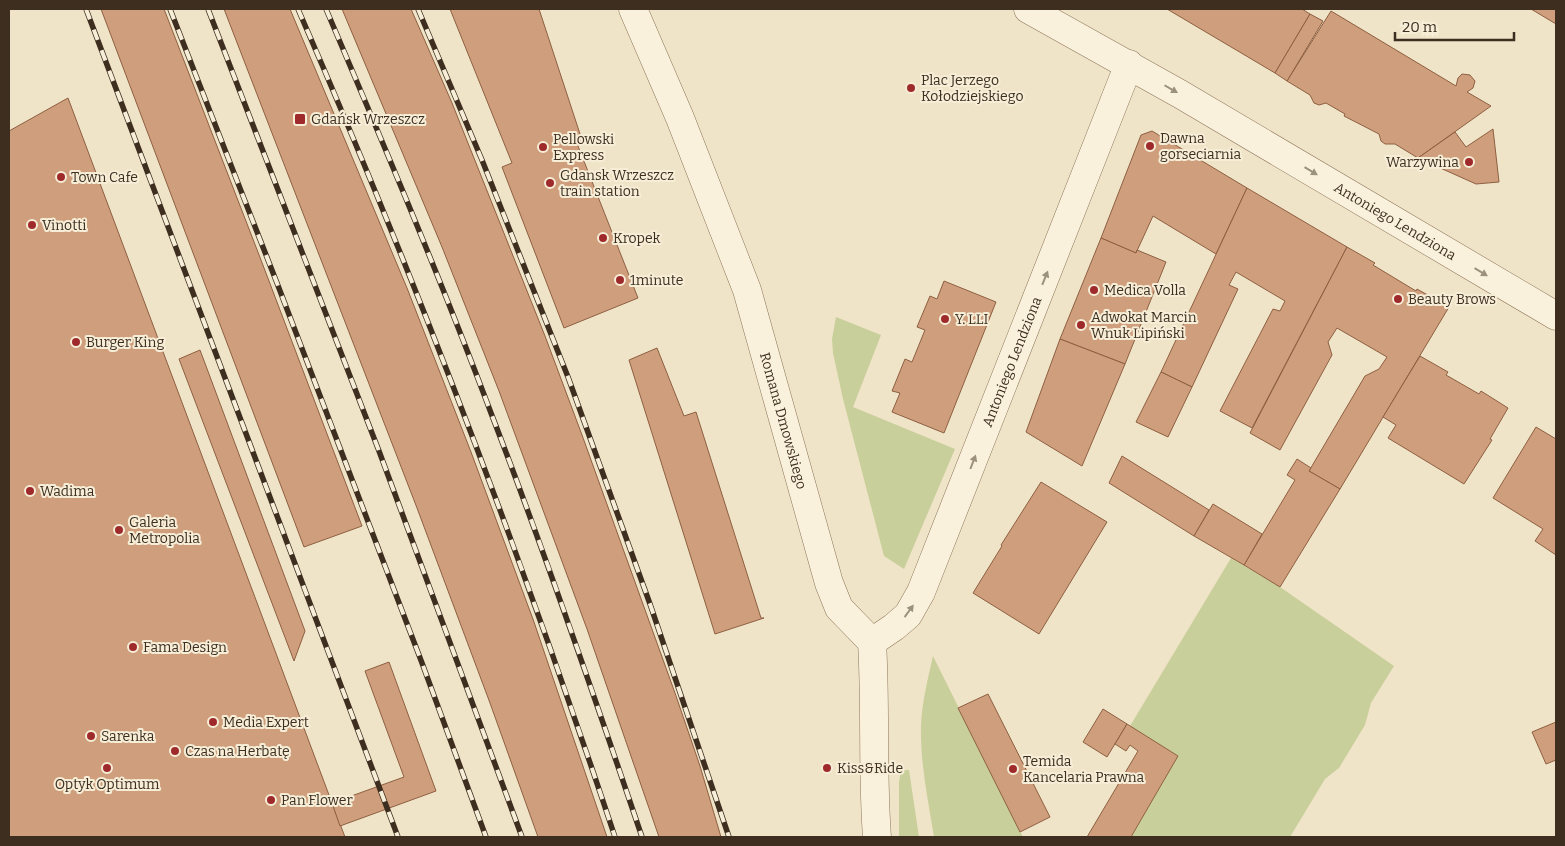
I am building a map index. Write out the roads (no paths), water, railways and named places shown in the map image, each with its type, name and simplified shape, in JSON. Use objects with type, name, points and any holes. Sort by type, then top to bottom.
[{"type":"street","name":"Romana Dmowskiego","points":[[633,9],[680,118],[747,290],[829,583],[839,608],[872,642]]},
{"type":"street","name":"Antoniego Lendziona","points":[[1028,9],[1129,64],[1556,316]]},
{"type":"street","name":"Antoniego Lendziona","points":[[872,642],[908,615],[921,592],[1129,64]]},
{"type":"street","points":[[872,642],[875,691],[874,807],[877,837]]},
{"type":"railway","points":[[86,9],[398,837]]},
{"type":"railway","points":[[170,9],[277,283],[422,663],[486,837]]},
{"type":"railway","points":[[208,9],[379,451],[522,837]]},
{"type":"railway","points":[[298,9],[384,213],[466,420],[543,628],[615,837]]},
{"type":"railway","points":[[326,9],[411,210],[472,362],[550,571],[642,837]]},
{"type":"railway","points":[[418,9],[482,160],[568,377],[650,604],[729,837]]},
{"type":"place","name":"Plac Jerzego Kołodziejskiego","points":[[911,88]]},
{"type":"place","name":"Gdańsk Wrzeszcz","points":[[300,119]]},
{"type":"place","name":"Dawna gorseciarnia","points":[[1150,146]]},
{"type":"place","name":"Pellowski Express","points":[[543,147]]},
{"type":"place","name":"Warzywina","points":[[1469,162]]},
{"type":"place","name":"Town Cafe","points":[[61,177]]},
{"type":"place","name":"Gdansk Wrzeszcz train station","points":[[550,183]]},
{"type":"place","name":"Vinotti","points":[[32,225]]},
{"type":"place","name":"Kropek","points":[[603,238]]},
{"type":"place","name":"1minute","points":[[620,280]]},
{"type":"place","name":"Medica Volla","points":[[1094,290]]},
{"type":"place","name":"Beauty Brows","points":[[1398,299]]},
{"type":"place","name":"Y. LLI","points":[[945,319]]},
{"type":"place","name":"Adwokat Marcin Wnuk Lipiński","points":[[1081,325]]},
{"type":"place","name":"Burger King","points":[[76,342]]},
{"type":"place","name":"Wadima","points":[[30,491]]},
{"type":"place","name":"Galeria Metropolia","points":[[119,530]]},
{"type":"place","name":"Fama Design","points":[[133,647]]},
{"type":"place","name":"Media Expert","points":[[213,722]]},
{"type":"place","name":"Sarenka","points":[[91,736]]},
{"type":"place","name":"Czas na Herbatę","points":[[175,751]]},
{"type":"place","name":"Optyk Optimum","points":[[107,768]]},
{"type":"place","name":"Kiss&Ride","points":[[827,768]]},
{"type":"place","name":"Temida Kancelaria Prawna","points":[[1013,769]]},
{"type":"place","name":"Pan Flower","points":[[271,800]]}]
